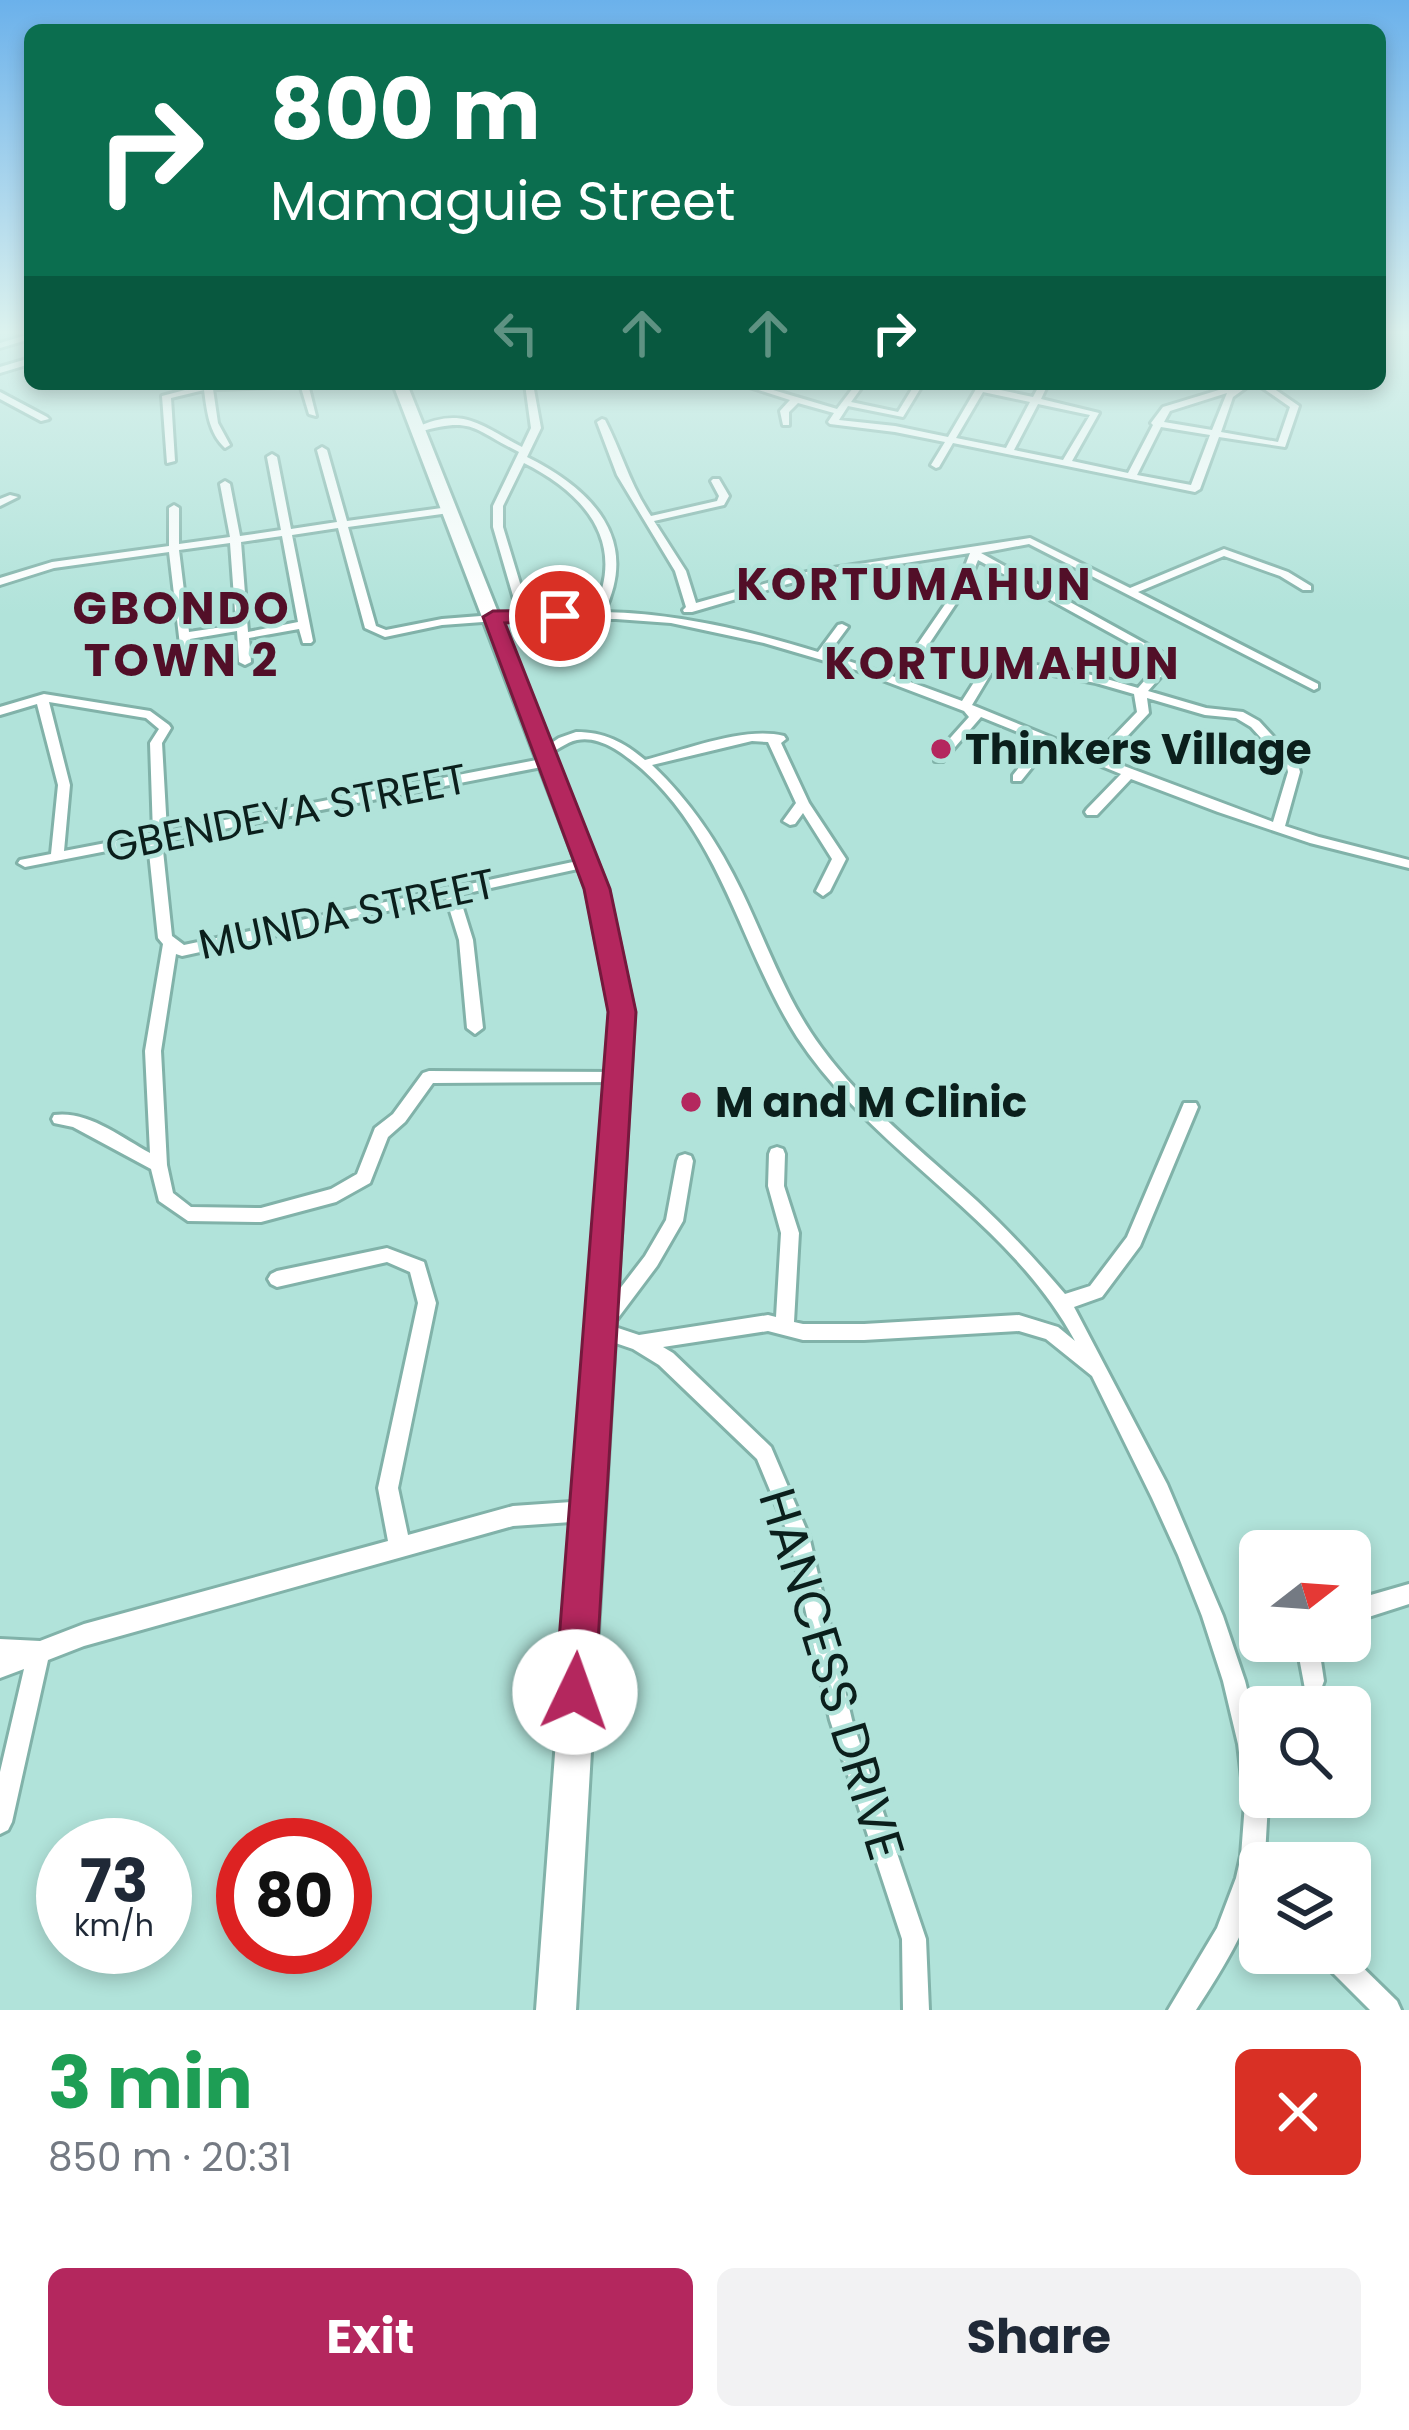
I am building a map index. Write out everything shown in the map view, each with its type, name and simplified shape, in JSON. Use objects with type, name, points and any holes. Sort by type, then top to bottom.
[{"type":"highway","points":[[418,428],[587,863],[606,919],[622,1012],[556,2010]]},
{"type":"street","points":[[166,428],[170,461]]},
{"type":"street","points":[[216,428],[225,445]]},
{"type":"street","points":[[483,428],[595,506],[607,530],[611,580],[596,615]]},
{"type":"street","points":[[524,616],[498,527],[502,489],[536,428]]},
{"type":"street","points":[[604,428],[622,476],[689,590],[692,608]]},
{"type":"street","points":[[819,436],[826,428]]},
{"type":"street","points":[[891,428],[1190,489],[1199,487],[1216,428]]},
{"type":"street","points":[[936,465],[956,428]]},
{"type":"street","points":[[1009,451],[1021,428]]},
{"type":"street","points":[[1066,463],[1086,428]]},
{"type":"street","points":[[1131,477],[1154,428]]},
{"type":"street","points":[[1183,428],[1282,445],[1288,428]]},
{"type":"street","points":[[322,450],[364,608],[376,632],[493,617],[667,619],[899,680],[1278,828],[1409,864]]},
{"type":"street","points":[[272,458],[308,641]]},
{"type":"street","points":[[650,519],[721,503],[724,496],[716,481]]},
{"type":"street","points":[[225,484],[235,536],[244,662]]},
{"type":"street","points":[[0,503],[13,497]]},
{"type":"street","points":[[174,508],[188,662]]},
{"type":"street","points":[[0,582],[52,566],[235,536],[449,510]]},
{"type":"street","points":[[667,619],[807,575],[1030,541],[1314,686]]},
{"type":"street","points":[[899,680],[929,642],[977,551]]},
{"type":"street","points":[[977,551],[1162,657],[1158,674],[1140,693]]},
{"type":"street","points":[[1131,591],[1224,552],[1284,574],[1307,588]]},
{"type":"street","points":[[185,636],[305,623]]},
{"type":"street","points":[[820,657],[842,627]]},
{"type":"street","points":[[966,705],[989,667],[1015,665],[1239,715],[1290,752],[1294,772],[1278,828]]},
{"type":"street","points":[[1096,760],[1115,755],[1114,742],[1143,713],[1140,693]]},
{"type":"street","points":[[0,711],[44,698],[64,785],[57,858]]},
{"type":"street","name":"MUNDA STREET","points":[[44,698],[128,710],[163,722],[165,728],[156,743],[158,881],[170,945],[189,951],[587,863]]},
{"type":"street","points":[[940,758],[975,717],[966,705]]},
{"type":"street","name":"GBENDEVA STREET","points":[[26,863],[545,757],[580,735],[625,747],[643,764]]},
{"type":"street","points":[[823,891],[839,859],[803,803],[776,738],[752,736],[643,764],[706,838],[815,1052],[872,1119],[1018,1252],[1062,1303],[1202,1582],[1255,1758],[1254,1842]]},
{"type":"street","points":[[1017,778],[1048,739]]},
{"type":"street","points":[[1092,812],[1129,773]]},
{"type":"street","points":[[790,821],[803,803]]},
{"type":"street","points":[[452,894],[466,940],[476,1028]]},
{"type":"street","points":[[170,945],[153,1051],[159,1165],[165,1196],[188,1214],[282,1211],[336,1195],[359,1182],[381,1133],[399,1118],[429,1077],[618,1078]]},
{"type":"street","points":[[1062,1303],[1096,1292],[1134,1241],[1190,1107]]},
{"type":"street","points":[[60,1119],[76,1121],[159,1165]]},
{"type":"street","points":[[777,1154],[776,1186],[790,1233],[784,1328]]},
{"type":"street","points":[[598,1329],[651,1261],[674,1221],[685,1161]]},
{"type":"street","points":[[277,1279],[386,1255],[418,1267],[427,1303],[388,1488],[400,1548]]},
{"type":"street","points":[[639,1343],[768,1323],[865,1332],[1019,1323],[1052,1333],[1100,1374]]},
{"type":"street","name":"HANCESS DRIVE","points":[[598,1329],[639,1343],[666,1360],[764,1453],[799,1536],[841,1720],[914,1939],[916,2010]]},
{"type":"street","points":[[0,1667],[39,1651],[526,1514],[586,1510]]},
{"type":"street","points":[[1371,1606],[1409,1594]]},
{"type":"street","points":[[0,1650],[39,1651]]},
{"type":"street","points":[[0,1822],[39,1651]]},
{"type":"street","points":[[1310,1662],[1313,1681]]},
{"type":"street","points":[[1180,2010],[1239,1917]]},
{"type":"street","points":[[1352,1974],[1388,2010]]},
{"type":"place","name":"Thinkers Village","points":[[941,749]]},
{"type":"place","name":"M and M Clinic","points":[[691,1102]]},
{"type":"district","name":"KORTUMAHUN","points":[[915,584]]},
{"type":"district","name":"GBONDO TOWN 2","points":[[182,634]]},
{"type":"district","name":"KORTUMAHUN","points":[[1003,663]]},
{"type":"route","points":[[560,616],[493,617],[597,889],[622,1012],[575,1692]]}]
